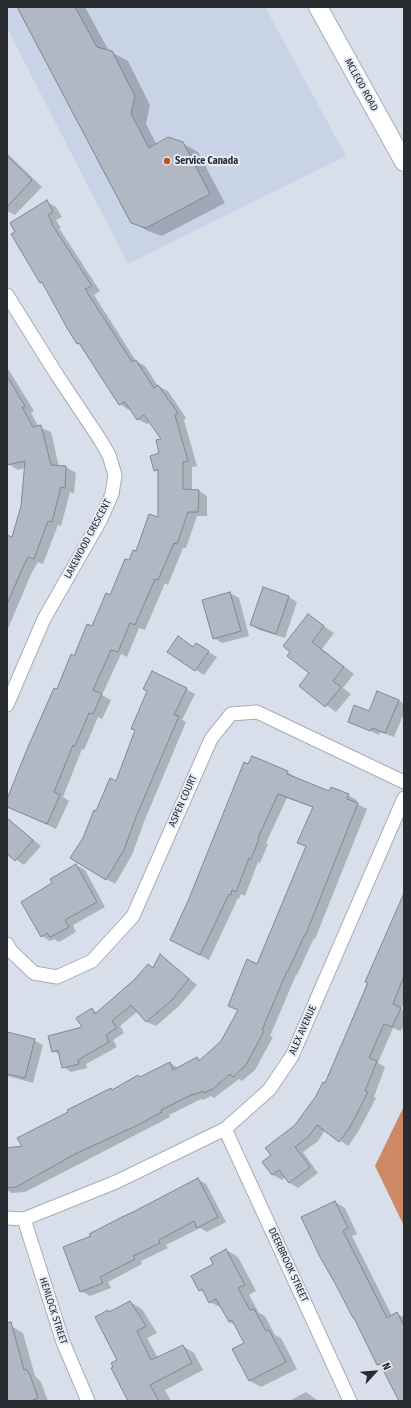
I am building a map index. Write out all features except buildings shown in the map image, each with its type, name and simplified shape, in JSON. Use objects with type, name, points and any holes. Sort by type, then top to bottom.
[{"type":"main road","name":"MCLEOD ROAD","points":[[318,7],[404,162]]},
{"type":"street","name":"LAKEWOOD CRESCENT","points":[[7,294],[57,376],[99,438],[109,455],[115,475],[112,494],[101,520],[44,619],[7,705]]},
{"type":"street","name":"ASPEN COURT","points":[[7,944],[11,951],[34,973],[57,978],[92,961],[133,916],[211,739],[231,714],[257,712],[404,782]]},
{"type":"street","name":"ALEX AVENUE","points":[[24,1219],[116,1182],[225,1129],[269,1090],[292,1056],[404,798]]},
{"type":"street","name":"DEERBROOK STREET","points":[[225,1129],[350,1401]]},
{"type":"street","points":[[7,1218],[24,1219]]},
{"type":"street","name":"HEMLOCK STREET","points":[[24,1219],[63,1342],[88,1401]]},
{"type":"shaded area","points":[[7,7],[265,7],[346,156],[128,264],[7,28]]},
{"type":"shaded area","points":[[404,1106],[404,1226],[375,1166]]},
{"type":"place","name":"Service Canada","points":[[167,161]]}]
